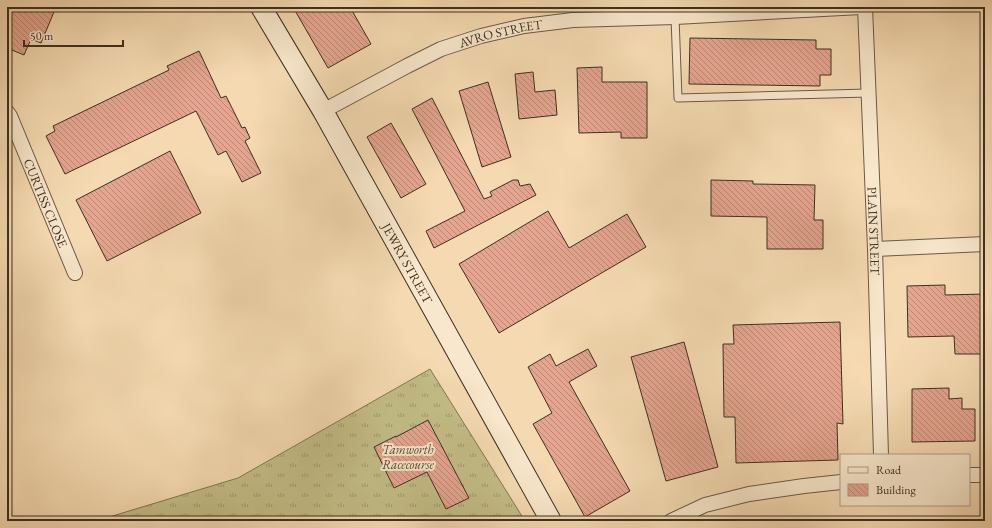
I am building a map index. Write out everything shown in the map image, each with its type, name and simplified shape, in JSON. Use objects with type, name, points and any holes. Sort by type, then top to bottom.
[{"type":"main road","name":"JEWRY STREET","points":[[261,7],[323,111],[551,521]]},
{"type":"street","name":"AVRO STREET","points":[[323,111],[441,49],[481,36],[524,26],[573,20],[675,17],[862,7]]},
{"type":"street","name":"PLAIN STREET","points":[[865,7],[875,249],[881,454]]},
{"type":"street","name":"CURTISS CLOSE","points":[[7,112],[10,116],[75,273]]},
{"type":"street","points":[[875,249],[985,244]]},
{"type":"street","points":[[970,475],[985,475]]},
{"type":"street","points":[[671,521],[705,505],[749,494],[840,482]]},
{"type":"lane","points":[[675,17],[678,98],[868,93]]},
{"type":"green space","name":"Tamworth Racecourse","points":[[430,369],[525,521],[96,521],[238,478]]},
{"type":"building","points":[[7,7],[56,7],[41,43],[31,39],[24,55],[7,48]]},
{"type":"building","points":[[293,7],[350,7],[371,44],[328,68]]},
{"type":"building","points":[[690,38],[816,40],[816,49],[831,49],[831,75],[820,75],[820,86],[689,84]]},
{"type":"building","points":[[199,51],[221,98],[226,96],[242,128],[245,127],[250,138],[245,141],[261,173],[242,182],[226,151],[218,155],[196,111],[65,174],[46,136],[55,131],[53,126],[169,70],[167,66]]},
{"type":"building","points":[[602,67],[602,82],[647,82],[647,138],[621,138],[621,132],[579,133],[577,68]]},
{"type":"building","points":[[533,72],[535,92],[555,90],[557,115],[519,119],[515,74]]},
{"type":"building","points":[[488,82],[511,157],[482,167],[459,91]]},
{"type":"building","points":[[432,98],[484,199],[492,196],[490,192],[513,180],[518,180],[520,186],[530,184],[536,195],[434,248],[426,231],[465,211],[412,109]]},
{"type":"building","points":[[391,123],[426,184],[401,198],[367,137]]},
{"type":"building","points":[[170,151],[201,213],[107,261],[76,200]]},
{"type":"building","points":[[711,180],[753,181],[753,184],[815,185],[814,220],[823,220],[823,249],[767,249],[767,217],[711,216]]},
{"type":"building","points":[[548,211],[569,248],[627,214],[646,247],[499,333],[459,264]]},
{"type":"building","points":[[945,285],[945,295],[985,294],[985,354],[955,354],[954,336],[908,337],[907,286]]},
{"type":"building","points":[[840,322],[843,424],[837,423],[838,460],[736,463],[735,417],[724,417],[723,344],[734,344],[733,325]]},
{"type":"building","points":[[684,342],[718,467],[666,481],[631,357]]},
{"type":"building","points":[[588,349],[597,366],[569,382],[630,491],[585,517],[533,424],[552,413],[528,367],[550,354],[556,366]]},
{"type":"building","points":[[949,388],[949,399],[962,398],[962,409],[975,409],[975,441],[912,442],[912,389]]},
{"type":"building","points":[[428,420],[469,498],[446,509],[427,472],[394,488],[374,447]]}]
